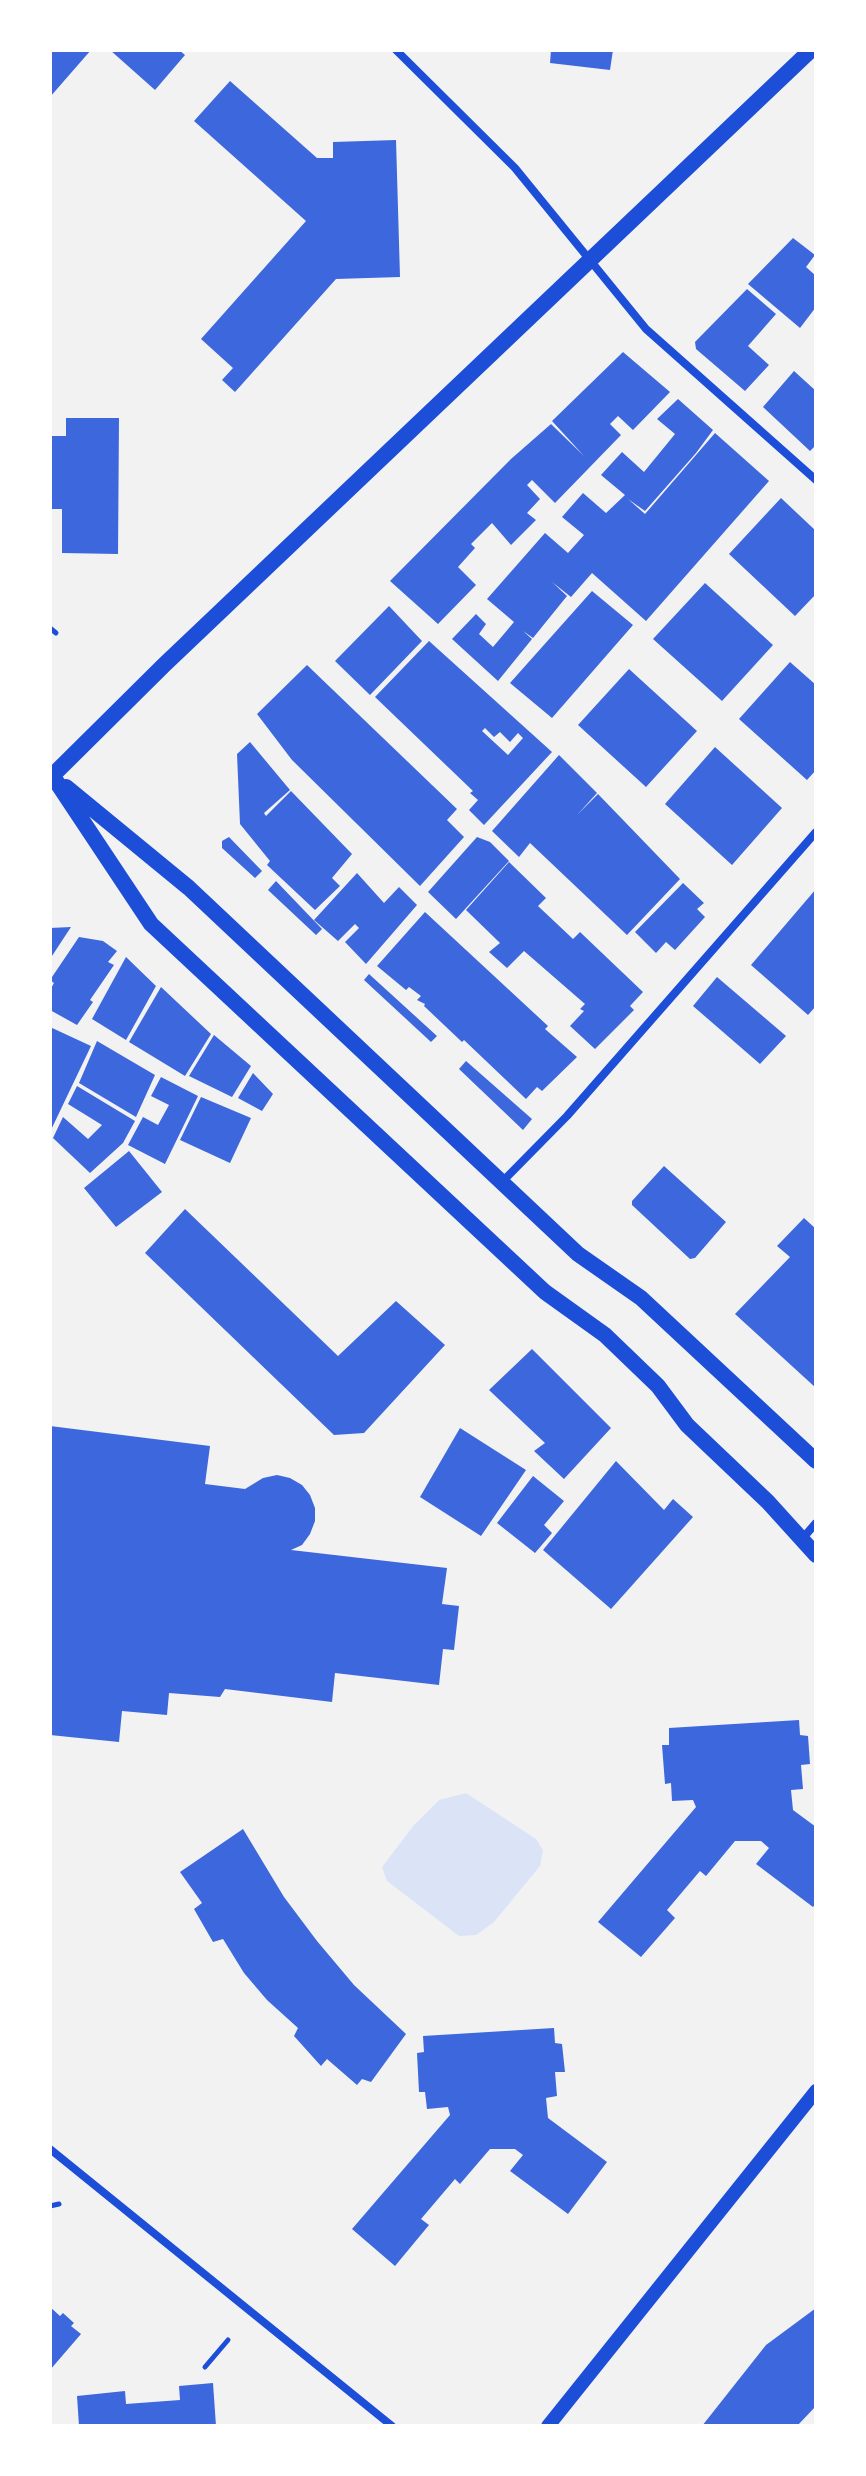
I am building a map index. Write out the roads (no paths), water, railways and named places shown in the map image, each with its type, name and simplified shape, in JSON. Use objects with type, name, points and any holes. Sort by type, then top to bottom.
[{"type":"main road","points":[[51,775],[811,50]]},
{"type":"main road","points":[[51,775],[189,888],[578,1254],[641,1298],[816,1461]]},
{"type":"main road","points":[[51,775],[151,924],[545,1292],[605,1335],[627,1355],[658,1386],[687,1425],[768,1502],[816,1555]]},
{"type":"street","points":[[396,50],[515,168],[646,329],[816,480]]},
{"type":"street","points":[[502,1182],[567,1116],[816,832]]},
{"type":"street","points":[[802,1539],[816,1523]]},
{"type":"street","points":[[548,2426],[816,2091]]},
{"type":"street","points":[[50,2149],[392,2426]]}]
